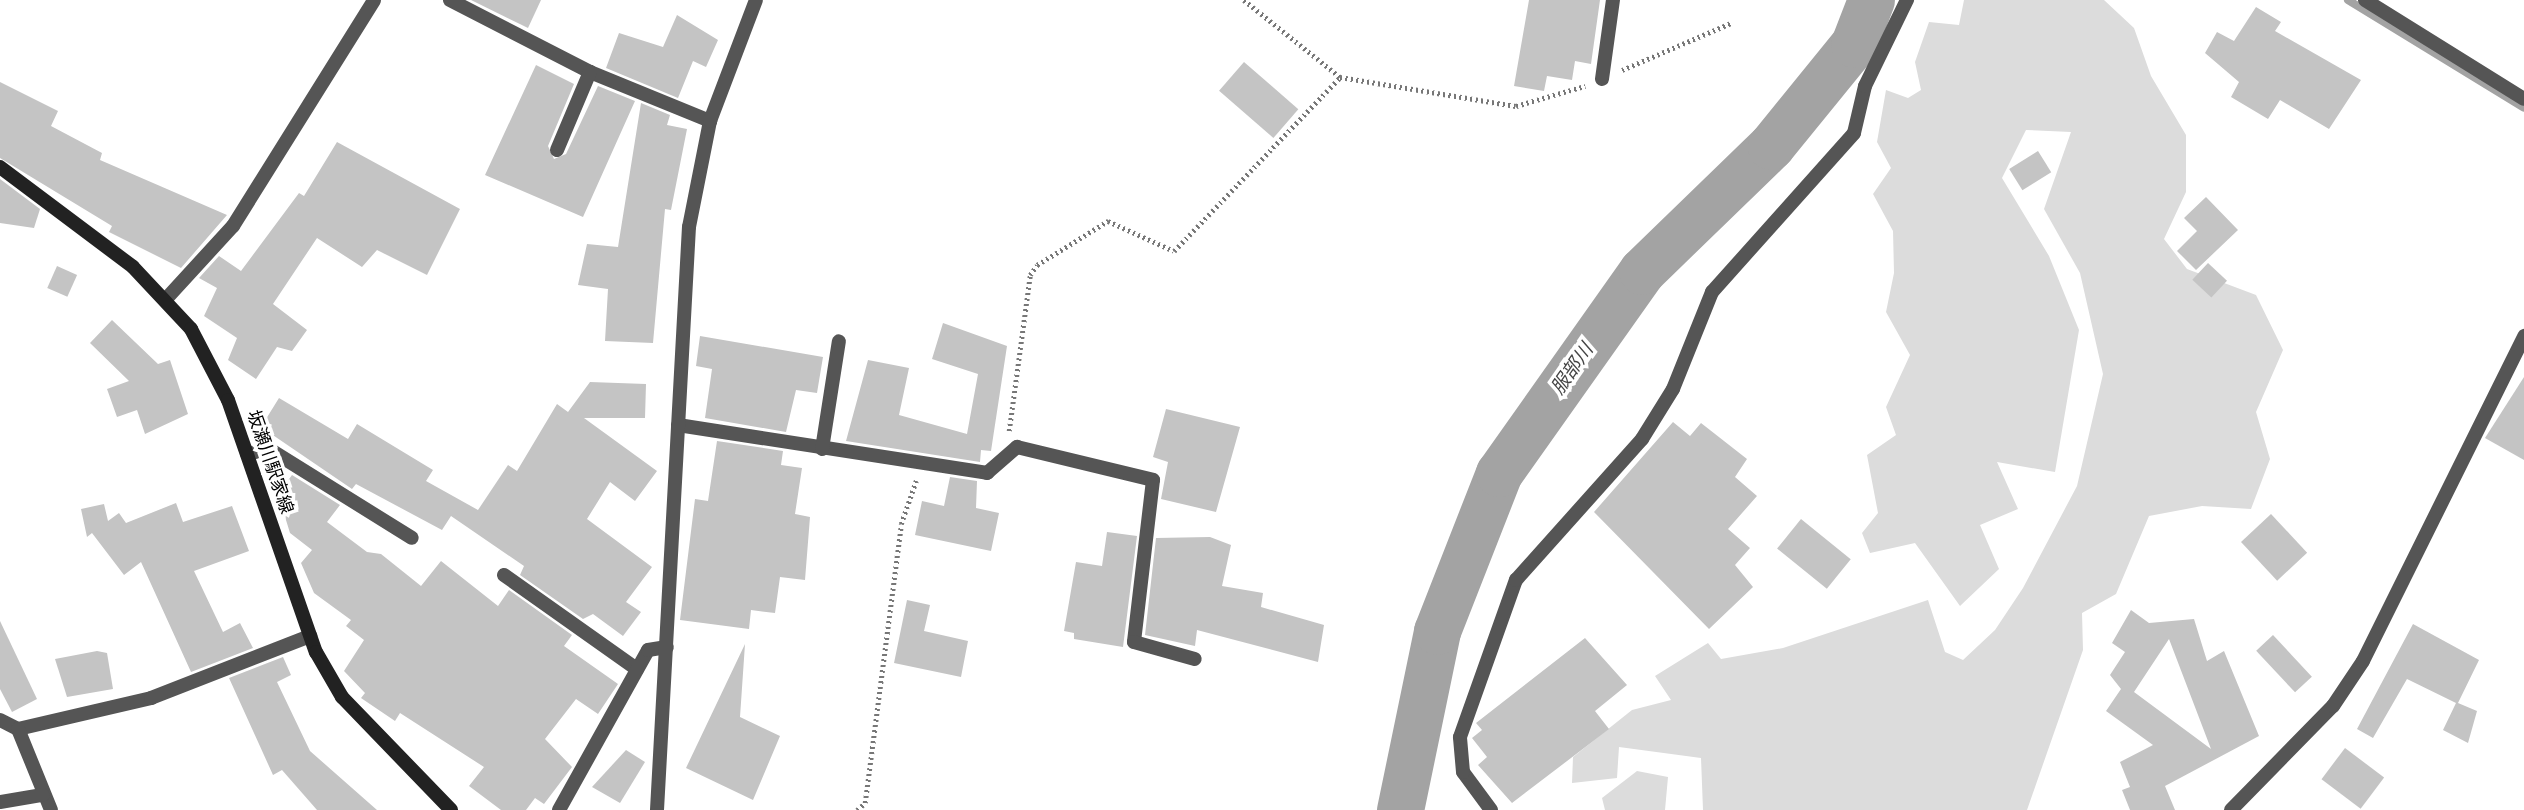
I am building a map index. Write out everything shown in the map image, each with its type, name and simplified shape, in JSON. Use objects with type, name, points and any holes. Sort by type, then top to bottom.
[{"type":"main road","name":"坂瀬川駅家線","points":[[0,167],[166,299],[211,360],[247,454],[310,636],[342,697],[451,810]]},
{"type":"street","points":[[166,299],[233,226],[374,0]]},
{"type":"street","points":[[657,810],[690,227],[710,121],[756,0]]},
{"type":"street","points":[[1602,79],[1613,0]]},
{"type":"street","points":[[1491,810],[1463,772],[1460,737],[1516,580],[1642,439],[1674,389],[1712,292],[1854,132],[1865,86],[1907,0]]},
{"type":"street","points":[[2365,0],[2524,99]]},
{"type":"street","points":[[455,1],[590,72],[710,121]]},
{"type":"street","points":[[557,150],[590,72]]},
{"type":"street","points":[[2231,810],[2333,706],[2363,661],[2524,336]]},
{"type":"street","points":[[822,449],[839,341]]},
{"type":"street","points":[[678,425],[921,467],[987,473],[1017,447],[1153,480],[1134,642],[1195,659]]},
{"type":"street","points":[[247,454],[269,449],[412,538]]},
{"type":"street","points":[[504,575],[637,669]]},
{"type":"street","points":[[0,720],[18,729],[203,681],[310,636]]},
{"type":"street","points":[[559,810],[648,650],[667,647]]},
{"type":"street","points":[[18,729],[42,794],[51,810]]},
{"type":"street","points":[[0,802],[42,794]]},
{"type":"path","points":[[1244,0],[1340,77],[1516,106],[1602,79],[1731,23]]},
{"type":"path","points":[[1011,453],[1012,406],[1037,265],[1108,221],[1174,251],[1340,77]]},
{"type":"path","points":[[857,810],[865,803],[901,524],[921,467]]},
{"type":"shaded area","points":[[1964,0],[2104,0],[2134,28],[2151,76],[2186,135],[2186,192],[2164,239],[2187,269],[2256,295],[2283,350],[2256,412],[2270,459],[2251,509],[2202,506],[2149,516],[2116,594],[2082,613],[2083,650],[2027,810],[1703,810],[1701,758],[1619,747],[1617,778],[1572,783],[1573,757],[1632,710],[1671,700],[1655,676],[1708,643],[1721,659],[1783,648],[1928,600],[1945,652],[1963,660],[1995,630],[2023,588],[2077,486],[2103,374],[2080,273],[2044,209],[2071,132],[2026,130],[2002,178],[2049,256],[2079,330],[2055,472],[1997,462],[2018,509],[1980,525],[1999,569],[1960,606],[1915,543],[1870,553],[1862,533],[1878,513],[1867,455],[1896,435],[1886,407],[1910,355],[1886,312],[1894,273],[1893,231],[1873,194],[1891,168],[1877,142],[1886,90],[1908,98],[1921,90],[1915,62],[1929,22],[1959,25]]},
{"type":"shaded area","points":[[1637,771],[1668,777],[1665,810],[1605,810],[1602,798]]},
{"type":"building","points":[[471,0],[541,0],[528,28]]},
{"type":"building","points":[[1529,0],[1600,0],[1591,64],[1575,61],[1572,80],[1547,76],[1544,91],[1514,86]]},
{"type":"building","points":[[2256,7],[2281,22],[2275,31],[2361,80],[2329,129],[2280,100],[2268,119],[2231,97],[2239,82],[2205,53],[2217,32],[2234,41]]},
{"type":"building","points":[[677,15],[718,40],[706,67],[693,61],[678,98],[606,68],[619,33],[663,47]]},
{"type":"building","points":[[1244,62],[1298,109],[1273,138],[1219,91]]},
{"type":"building","points":[[536,65],[574,84],[548,146],[554,159],[566,154],[598,86],[635,101],[583,217],[485,175]]},
{"type":"building","points":[[0,82],[58,111],[51,126],[102,153],[100,160],[227,215],[181,268],[109,232],[112,226],[0,158]]},
{"type":"building","points":[[641,103],[670,115],[667,125],[687,129],[671,210],[665,209],[653,343],[605,341],[608,289],[578,285],[587,244],[618,247]]},
{"type":"building","points":[[337,142],[460,209],[427,275],[377,250],[362,267],[317,238],[273,304],[307,330],[292,351],[277,347],[256,379],[228,360],[237,338],[204,316],[217,288],[199,278],[219,256],[241,271],[299,193],[304,196]]},
{"type":"building","points":[[2038,151],[2051,172],[2022,190],[2009,169]]},
{"type":"building","points":[[0,179],[40,209],[34,228],[0,223]]},
{"type":"building","points":[[2206,197],[2238,230],[2196,270],[2177,251],[2197,231],[2184,218]]},
{"type":"building","points":[[2208,263],[2227,281],[2211,298],[2192,280]]},
{"type":"building","points":[[57,266],[77,275],[67,297],[47,288]]},
{"type":"building","points":[[112,320],[158,364],[170,360],[188,414],[145,434],[137,410],[117,417],[107,389],[129,381],[90,343]]},
{"type":"building","points":[[943,323],[1007,346],[991,451],[981,450],[980,462],[846,441],[868,360],[909,368],[899,415],[967,434],[978,374],[932,359]]},
{"type":"building","points":[[700,336],[823,357],[817,393],[796,390],[786,432],[705,418],[712,369],[696,366]]},
{"type":"building","points":[[2524,377],[2524,460],[2485,438]]},
{"type":"building","points":[[590,382],[646,384],[645,418],[584,418],[657,471],[635,501],[610,482],[587,519],[652,567],[626,602],[641,612],[623,636],[593,614],[583,619],[520,575],[524,566],[451,516],[442,530],[356,484],[352,489],[261,427],[279,398],[348,439],[357,424],[433,470],[426,481],[478,510],[508,465],[517,471],[557,404],[568,412]]},
{"type":"building","points":[[1166,409],[1240,427],[1216,512],[1161,499],[1168,462],[1153,457]]},
{"type":"building","points":[[1673,422],[1690,436],[1701,423],[1747,459],[1735,477],[1757,496],[1728,529],[1750,548],[1735,565],[1753,587],[1709,629],[1594,512]]},
{"type":"building","points":[[717,441],[783,451],[781,465],[802,468],[795,514],[810,517],[805,580],[780,577],[775,613],[751,610],[749,629],[680,620],[695,499],[708,501]]},
{"type":"building","points":[[292,475],[340,505],[327,522],[367,552],[381,554],[421,586],[441,561],[498,606],[509,590],[572,635],[564,646],[618,684],[598,714],[576,699],[545,739],[572,767],[544,804],[535,798],[526,810],[501,810],[469,786],[484,767],[400,713],[395,721],[361,698],[365,693],[344,671],[364,640],[346,626],[351,620],[314,593],[301,563],[312,550],[290,533],[278,494]]},
{"type":"building","points":[[950,477],[977,481],[976,508],[999,513],[991,551],[915,535],[922,501],[944,506]]},
{"type":"building","points":[[176,503],[183,522],[232,506],[249,551],[194,571],[223,632],[240,623],[253,648],[191,672],[141,562],[124,575],[92,533],[87,537],[81,509],[104,504],[108,521],[119,513],[126,523]]},
{"type":"building","points":[[2271,514],[2307,553],[2277,581],[2241,542]]},
{"type":"building","points":[[1801,519],[1851,559],[1827,589],[1777,549]]},
{"type":"building","points":[[1107,532],[1137,536],[1123,647],[1074,639],[1074,633],[1064,631],[1076,562],[1102,566]]},
{"type":"building","points":[[1210,537],[1231,545],[1222,586],[1263,593],[1261,607],[1324,625],[1318,662],[1197,630],[1195,646],[1145,635],[1156,538]]},
{"type":"building","points":[[907,600],[930,605],[924,631],[968,641],[961,677],[894,663]]},
{"type":"building","points":[[2131,610],[2149,623],[2194,619],[2207,661],[2224,651],[2259,736],[2165,786],[2175,810],[2130,810],[2122,790],[2130,787],[2120,762],[2153,745],[2106,711],[2121,689],[2110,675],[2125,652],[2112,643]],"holes":[[[2169,639],[2211,749],[2134,692]]]},
{"type":"building","points":[[0,621],[37,699],[12,712],[0,689]]},
{"type":"building","points":[[2413,624],[2479,660],[2458,703],[2477,711],[2468,743],[2443,730],[2456,703],[2407,679],[2373,738],[2357,729]]},
{"type":"building","points":[[2273,635],[2312,677],[2295,692],[2256,651]]},
{"type":"building","points":[[1585,638],[1627,685],[1595,711],[1609,729],[1512,803],[1478,765],[1487,757],[1472,738],[1482,730],[1476,723]]},
{"type":"building","points":[[745,644],[740,717],[780,736],[753,800],[686,768]]},
{"type":"building","points":[[97,651],[107,653],[113,689],[67,697],[55,659]]},
{"type":"building","points":[[283,657],[291,675],[277,682],[310,751],[377,810],[317,810],[282,770],[273,775],[229,678]]},
{"type":"building","points":[[2345,748],[2384,777],[2361,809],[2322,779]]},
{"type":"building","points":[[626,750],[645,762],[620,803],[592,787]]},
{"type":"waterway","name":"服部川","points":[[1400,810],[1437,631],[1499,473],[1642,271],[1771,146],[1854,44],[1871,0]]},
{"type":"waterway","points":[[2348,0],[2524,108]]}]
